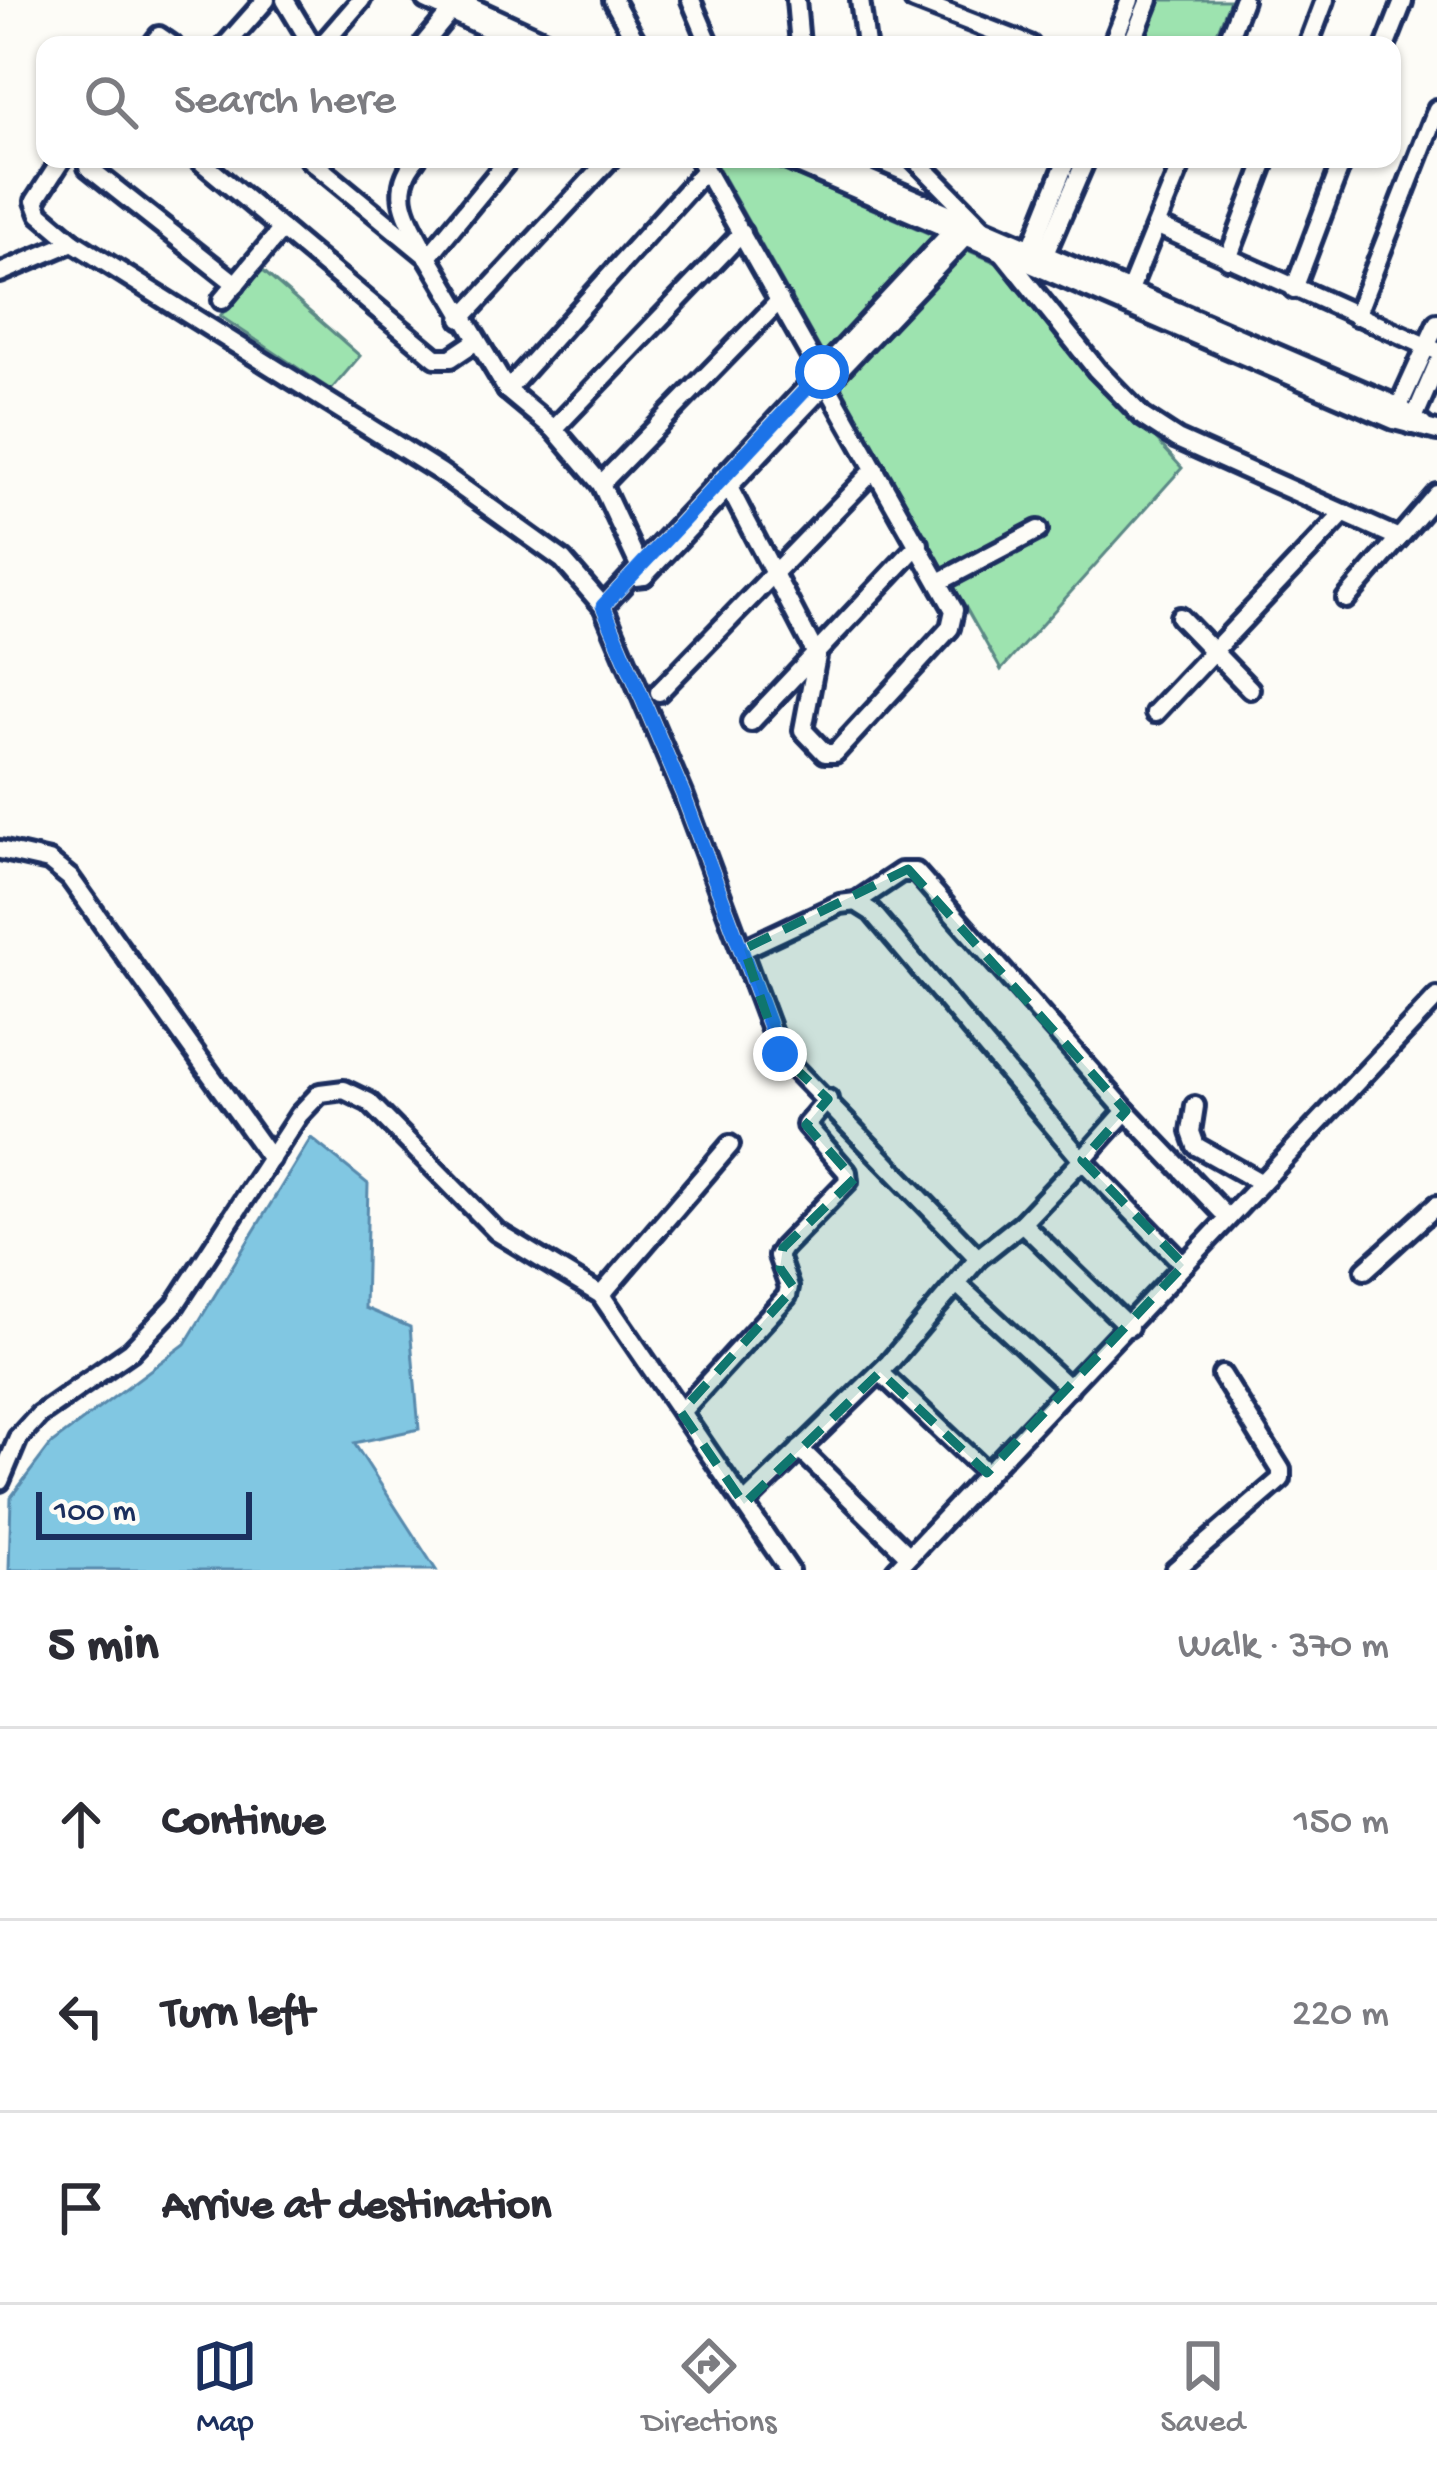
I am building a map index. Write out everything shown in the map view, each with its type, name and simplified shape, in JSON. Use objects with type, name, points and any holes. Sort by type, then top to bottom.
[{"type":"street","points":[[234,36],[266,0]]},
{"type":"street","points":[[285,0],[307,36]]},
{"type":"street","points":[[330,36],[361,0]]},
{"type":"street","points":[[426,0],[454,6],[509,36]]},
{"type":"street","points":[[613,0],[633,36]]},
{"type":"street","points":[[691,0],[706,36]]},
{"type":"street","points":[[796,0],[799,36]]},
{"type":"street","points":[[860,0],[865,36]]},
{"type":"street","points":[[914,0],[1007,36]]},
{"type":"street","points":[[1229,36],[1243,0]]},
{"type":"street","points":[[1311,36],[1325,0]]},
{"type":"street","points":[[1390,36],[1403,2]]},
{"type":"street","points":[[1117,36],[1134,3]]},
{"type":"street","points":[[1132,36],[1134,3]]},
{"type":"street","points":[[430,36],[454,6],[479,4],[513,36]]},
{"type":"street","points":[[1356,316],[1437,109]]},
{"type":"street","points":[[56,168],[35,201],[40,214],[74,242],[197,315],[547,545],[603,606],[744,949],[762,1015],[780,1054],[978,1258]]},
{"type":"street","points":[[89,168],[236,284]]},
{"type":"street","points":[[209,168],[436,358],[451,358],[476,342]]},
{"type":"street","points":[[320,168],[428,257]]},
{"type":"street","points":[[409,168],[398,196],[461,319],[507,390],[554,429],[601,484],[637,573]]},
{"type":"street","points":[[428,257],[502,168]]},
{"type":"street","points":[[461,319],[602,168]]},
{"type":"street","points":[[507,390],[699,168]]},
{"type":"street","points":[[704,168],[954,610],[950,628],[835,753],[812,744],[803,730],[817,656],[726,481]]},
{"type":"street","points":[[810,168],[968,228],[1004,254],[1097,370],[1143,416],[1177,439],[1400,538]]},
{"type":"street","points":[[841,168],[1126,299],[1413,420]]},
{"type":"street","points":[[922,168],[968,228]]},
{"type":"street","points":[[1035,258],[1064,168]]},
{"type":"street","points":[[1035,258],[1081,168]]},
{"type":"street","points":[[1126,299],[1181,168]]},
{"type":"street","points":[[1228,259],[1263,168]]},
{"type":"street","points":[[1294,289],[1340,168]]},
{"type":"street","points":[[1159,226],[1432,349]]},
{"type":"street","points":[[603,606],[968,228]]},
{"type":"street","points":[[222,300],[282,230]]},
{"type":"street","points":[[554,429],[742,232]]},
{"type":"street","points":[[0,273],[74,242]]},
{"type":"street","points":[[1004,254],[1035,258]]},
{"type":"street","points":[[601,484],[781,300]]},
{"type":"street","points":[[1413,420],[1437,323]]},
{"type":"street","points":[[1413,420],[1437,365]]},
{"type":"street","points":[[659,692],[875,469]]},
{"type":"street","points":[[1346,599],[1437,494]]},
{"type":"street","points":[[1155,713],[1344,512]]},
{"type":"street","points":[[939,582],[1038,530]]},
{"type":"street","points":[[751,722],[919,544]]},
{"type":"street","points":[[1180,617],[1250,689]]},
{"type":"street","points":[[0,850],[49,861],[70,878],[272,1159]]},
{"type":"street","points":[[744,949],[840,904],[856,902],[901,872],[916,872],[1126,1111],[1228,1218]]},
{"type":"street","points":[[856,902],[872,912],[1082,1160],[1184,1265]]},
{"type":"street","points":[[800,1449],[902,1563],[1437,997]]},
{"type":"street","points":[[0,1481],[18,1438],[39,1415],[130,1351],[175,1305],[299,1115],[320,1094],[344,1090],[369,1102],[406,1135],[497,1232],[601,1294],[789,1570]]},
{"type":"street","points":[[681,1412],[787,1296],[789,1287],[778,1256],[848,1181],[847,1172],[806,1125],[828,1099]]},
{"type":"street","points":[[1195,1106],[1191,1132],[1196,1147],[1259,1182]]},
{"type":"street","points":[[744,1504],[880,1372],[978,1258],[1022,1223],[1126,1111]]},
{"type":"street","points":[[601,1294],[730,1145]]},
{"type":"street","points":[[1365,1270],[1433,1216]]},
{"type":"street","points":[[1022,1223],[1129,1327]]},
{"type":"street","points":[[958,1285],[1069,1388]]},
{"type":"street","points":[[880,1372],[987,1473]]},
{"type":"street","points":[[1175,1570],[1281,1479],[1281,1470],[1222,1375]]},
{"type":"highlighted area","points":[[908,869],[1126,1111],[1082,1160],[1184,1265],[987,1473],[880,1372],[744,1504],[681,1412],[794,1288],[780,1268],[783,1248],[854,1179],[806,1125],[828,1099],[780,1054],[744,949]]},
{"type":"green space","points":[[1157,0],[1230,0],[1216,36],[1143,36]]},
{"type":"green space","points":[[718,168],[778,168],[997,263],[1182,468],[1001,670]]},
{"type":"green space","points":[[262,270],[360,356],[331,390],[220,316]]},
{"type":"water","points":[[311,1138],[368,1184],[365,1308],[410,1327],[419,1429],[354,1443],[436,1570],[9,1570],[11,1497],[51,1444],[185,1344]]},
{"type":"route","points":[[780,1054],[683,794],[603,606],[822,372]]}]
